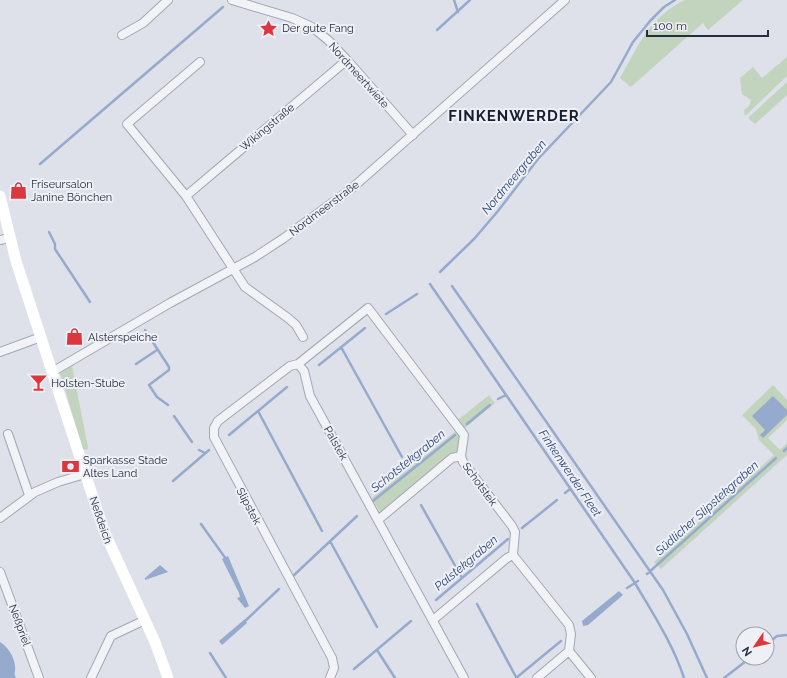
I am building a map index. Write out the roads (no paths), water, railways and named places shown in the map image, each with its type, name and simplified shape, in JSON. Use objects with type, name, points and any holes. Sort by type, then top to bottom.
[{"type":"street","points":[[122,35],[143,23],[168,0]]},
{"type":"street","name":"Nordmeertwiete","points":[[232,0],[292,18],[312,27],[328,40],[347,60],[413,135]]},
{"type":"street","name":"Nordmeerstraße","points":[[52,372],[170,303],[234,269],[284,238],[351,189],[565,0]]},
{"type":"street","name":"Wikingstraße","points":[[186,196],[347,60]]},
{"type":"street","points":[[200,62],[127,124],[186,196],[245,288],[288,318],[296,325],[303,337]]},
{"type":"street","name":"Neßdeich","points":[[0,196],[5,239],[41,337],[111,549],[155,642],[168,678]]},
{"type":"street","name":"Schotstek","points":[[298,364],[368,308],[464,435],[461,456],[463,462],[512,526],[515,532],[514,555]]},
{"type":"street","points":[[0,352],[41,337]]},
{"type":"street","name":"Palstek","points":[[298,364],[304,371],[310,396],[464,678]]},
{"type":"street","name":"Slipstek","points":[[298,364],[290,366],[218,421],[214,428],[214,437],[332,658],[334,668],[330,678]]},
{"type":"street","points":[[8,434],[30,495]]},
{"type":"street","points":[[378,520],[452,458],[461,456]]},
{"type":"street","points":[[0,518],[30,495],[48,486],[85,474]]},
{"type":"street","points":[[433,620],[507,558],[514,555],[568,625],[571,634],[569,651],[537,678]]},
{"type":"street","name":"Neßpriel","points":[[0,572],[39,678]]},
{"type":"street","points":[[91,678],[111,636],[145,620]]},
{"type":"street","points":[[569,651],[591,678]]},
{"type":"water","points":[[773,396],[787,410],[787,415],[763,438],[760,435],[765,430],[752,416]]},
{"type":"water","points":[[228,556],[249,606],[245,608],[237,598],[240,597],[239,593],[222,559]]},
{"type":"water","points":[[160,565],[168,572],[145,580],[145,578]]},
{"type":"water","points":[[619,591],[623,595],[588,625],[583,626],[582,621]]},
{"type":"water","points":[[245,619],[247,623],[222,645],[219,641]]},
{"type":"water","points":[[0,642],[12,655],[16,678],[0,678]]},
{"type":"waterway","points":[[454,0],[458,12]]},
{"type":"waterway","points":[[437,30],[470,0]]},
{"type":"waterway","name":"Nordmeergraben","points":[[440,272],[474,239],[498,211],[538,159],[611,82],[633,42],[650,21],[664,7],[675,0]]},
{"type":"waterway","points":[[40,164],[223,7]]},
{"type":"waterway","points":[[49,232],[55,244],[55,249],[90,302]]},
{"type":"waterway","name":"Finkenwerder Fleet","points":[[430,284],[635,583],[668,641],[684,678]]},
{"type":"waterway","points":[[452,286],[663,590],[687,634],[707,678]]},
{"type":"waterway","name":"Nordmeergraben","points":[[386,314],[417,294]]},
{"type":"waterway","name":"Nordmeergraben","points":[[319,365],[365,328]]},
{"type":"waterway","points":[[145,330],[169,367],[169,370],[149,385],[157,397],[168,405]]},
{"type":"waterway","points":[[341,347],[402,457]]},
{"type":"waterway","points":[[136,364],[157,350]]},
{"type":"waterway","name":"Nordmeergraben","points":[[229,435],[287,387]]},
{"type":"waterway","name":"Schotstekgraben","points":[[498,399],[506,395]]},
{"type":"waterway","name":"Schotstekgraben","points":[[467,424],[490,405]]},
{"type":"waterway","points":[[258,411],[322,531]]},
{"type":"waterway","points":[[174,416],[192,442]]},
{"type":"waterway","name":"Schotstekgraben","points":[[373,501],[455,435]]},
{"type":"waterway","name":"Südlicher Slipstekgraben","points":[[784,451],[787,448]]},
{"type":"waterway","name":"Nordmeergraben","points":[[199,450],[205,453]]},
{"type":"waterway","points":[[173,481],[209,450]]},
{"type":"waterway","name":"Südlicher Slipstekgraben","points":[[647,574],[776,458]]},
{"type":"waterway","name":"Finkenwerder Fleet","points":[[565,493],[570,489]]},
{"type":"waterway","name":"Palstekgraben","points":[[522,528],[557,500]]},
{"type":"waterway","points":[[421,505],[462,578]]},
{"type":"waterway","name":"Schotstekgraben","points":[[293,576],[357,516]]},
{"type":"waterway","points":[[201,524],[226,559]]},
{"type":"waterway","name":"Palstekgraben","points":[[436,600],[508,539]]},
{"type":"waterway","points":[[330,541],[377,627]]},
{"type":"waterway","name":"Finkenwerder Fleet","points":[[627,588],[638,581]]},
{"type":"waterway","name":"Schotstekgraben","points":[[244,622],[279,589]]},
{"type":"waterway","points":[[477,604],[516,677]]},
{"type":"waterway","name":"Palstekgraben","points":[[354,669],[411,621]]},
{"type":"waterway","points":[[775,638],[787,635]]},
{"type":"waterway","points":[[516,678],[561,641]]},
{"type":"waterway","points":[[377,650],[395,678]]},
{"type":"waterway","points":[[210,653],[226,678]]},
{"type":"waterway","points":[[724,678],[740,666]]},
{"type":"place","name":"Der gute Fang","points":[[269,28]]},
{"type":"place","name":"Friseursalon Janine Bönchen","points":[[18,190]]},
{"type":"place","name":"Alsterspeiche","points":[[75,337]]},
{"type":"place","name":"Holsten-Stube","points":[[38,383]]},
{"type":"place","name":"Sparkasse Stade Altes Land","points":[[70,466]]},
{"type":"district","name":"FINKENWERDER","points":[[514,116]]}]
